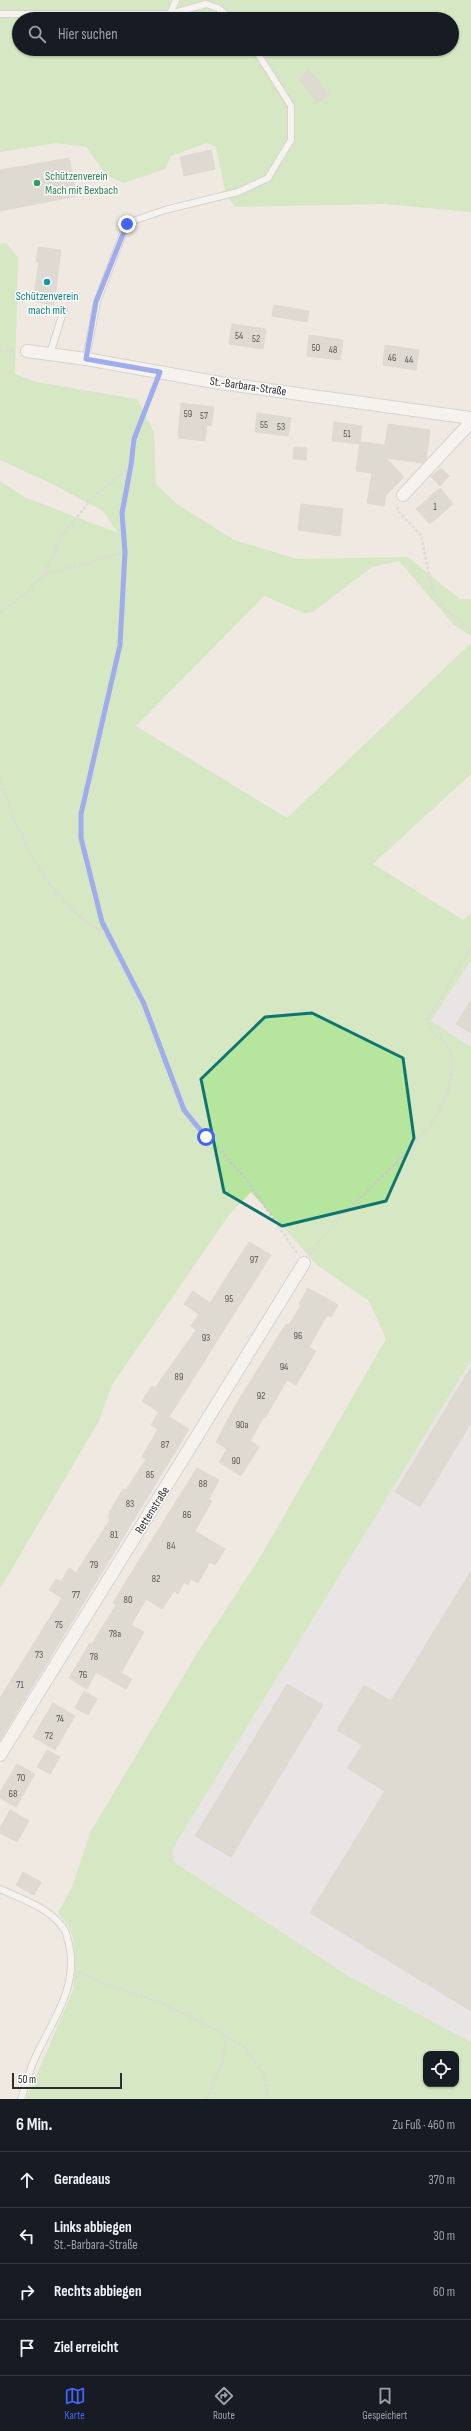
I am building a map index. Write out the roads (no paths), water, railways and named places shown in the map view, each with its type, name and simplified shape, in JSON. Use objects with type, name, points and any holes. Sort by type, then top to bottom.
[{"type":"street","name":"St.-Barbara-Straße","points":[[26,351],[86,359],[220,383],[471,418]]},
{"type":"street","points":[[402,495],[471,422]]},
{"type":"street","name":"Rettenstraße","points":[[0,1755],[304,1263]]},
{"type":"lane","points":[[171,12],[176,0]]},
{"type":"lane","points":[[177,12],[206,4],[218,8],[223,12]]},
{"type":"lane","points":[[0,14],[12,14]]},
{"type":"lane","points":[[86,359],[96,302],[127,224],[165,210],[238,192],[268,178],[291,140],[291,106],[259,56]]},
{"type":"lane","points":[[50,354],[64,309]]},
{"type":"lane","points":[[0,1889],[32,1903],[55,1918],[65,1930],[72,1968],[68,1992],[34,2060],[21,2099]]},
{"type":"place","name":"Schützenverein Mach mit Bexbach","points":[[37,183]]},
{"type":"place","name":"Schützenverein mach mit","points":[[47,282]]}]
